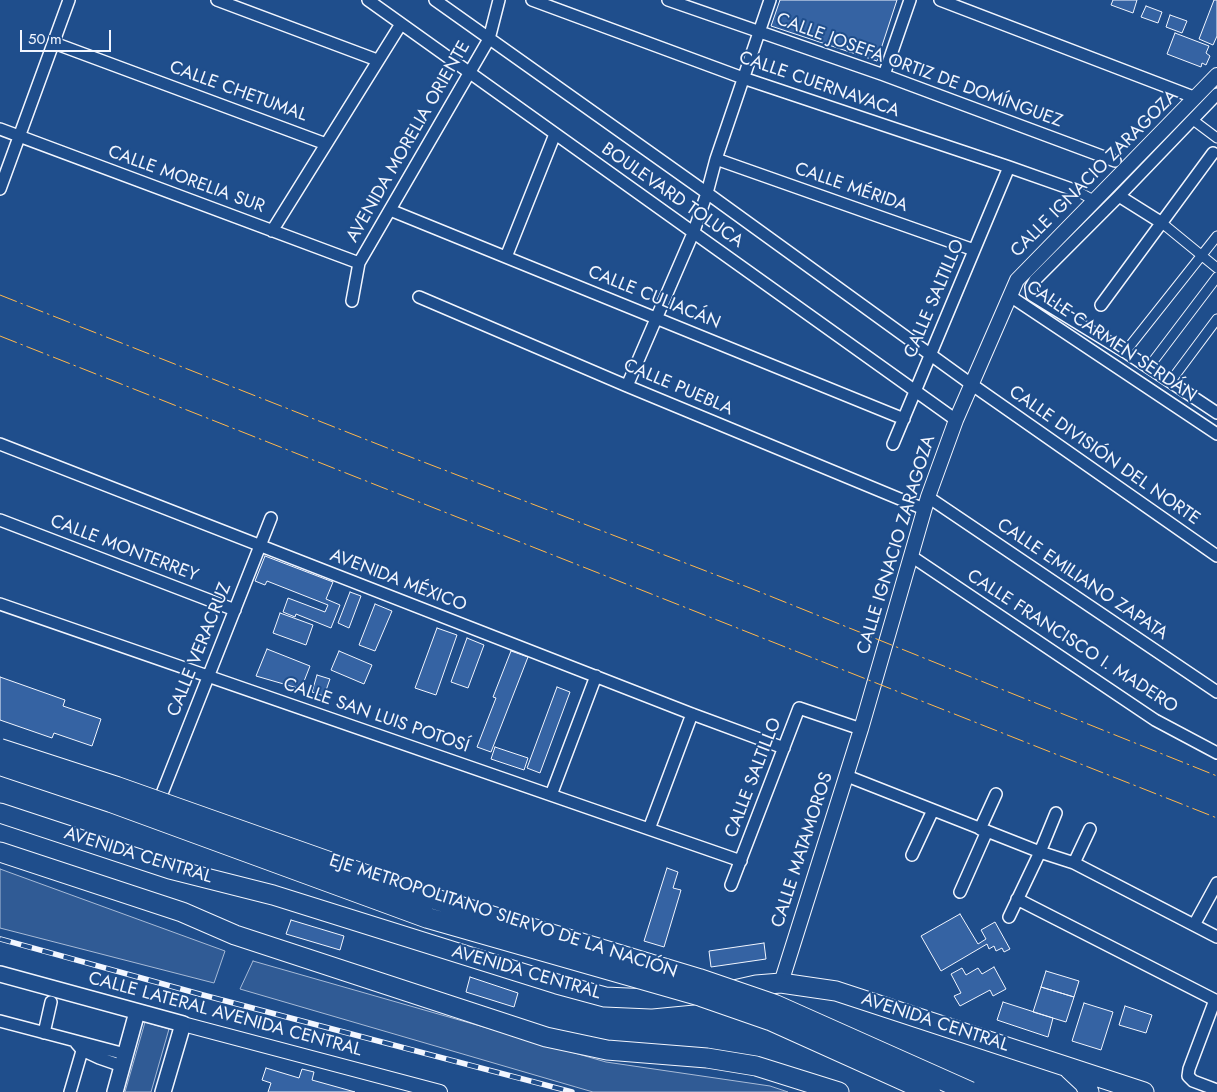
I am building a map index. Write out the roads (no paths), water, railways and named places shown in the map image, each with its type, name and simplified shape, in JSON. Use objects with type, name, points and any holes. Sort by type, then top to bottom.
[{"type":"highway","name":"EJE METROPOLITANO SIERVO DE LA NACIÓN","points":[[0,749],[118,787],[431,898],[690,976],[775,1005],[970,1092]]},
{"type":"highway","name":"EJE METROPOLITANO SIERVO DE LA NACIÓN","points":[[0,765],[111,802],[428,918],[701,996],[770,1020],[930,1092]]},
{"type":"highway","name":"AVENIDA CENTRAL","points":[[0,813],[170,869],[273,895],[557,984],[605,997],[651,999],[719,993],[781,982],[836,991],[1144,1092]]},
{"type":"highway","points":[[0,852],[182,912],[235,935],[546,1037],[606,1050],[707,1058],[756,1066],[839,1092]]},
{"type":"highway","points":[[1066,1067],[1084,1083],[1089,1092]]},
{"type":"main road","name":"CALLE LATERAL AVENIDA CENTRAL","points":[[0,974],[183,1024]]},
{"type":"main road","points":[[115,1092],[137,1012]]},
{"type":"main road","points":[[164,1092],[183,1024]]},
{"type":"street","points":[[0,190],[69,0]]},
{"type":"street","points":[[217,0],[377,60]]},
{"type":"street","name":"BOULEVARD TOLUCA","points":[[368,0],[694,231],[956,420]]},
{"type":"street","name":"BOULEVARD TOLUCA","points":[[435,0],[707,193],[971,384]]},
{"type":"street","name":"AVENIDA MORELIA ORIENTE","points":[[352,301],[359,263],[489,39],[499,0]]},
{"type":"street","name":"CALLE CUERNAVACA","points":[[532,0],[743,78],[1009,167],[1076,191],[1095,200]]},
{"type":"street","name":"CALLE JOSEFA ORTIZ DE DOMÍNGUEZ","points":[[668,0],[884,75],[1128,167]]},
{"type":"street","points":[[627,386],[694,231],[716,159],[770,0]]},
{"type":"street","points":[[884,75],[910,0]]},
{"type":"street","points":[[940,0],[1196,98]]},
{"type":"street","points":[[272,230],[400,24]]},
{"type":"street","name":"CALLE CHETUMAL","points":[[54,43],[326,144]]},
{"type":"street","name":"CALLE IGNACIO ZARAGOZA","points":[[861,729],[926,503],[956,420],[1017,280],[1217,75]]},
{"type":"street","points":[[1217,94],[1120,196],[1162,222],[1217,268]]},
{"type":"street","points":[[1193,120],[1217,138]]},
{"type":"street","name":"CALLE MORELIA SUR","points":[[0,129],[359,263]]},
{"type":"street","points":[[506,257],[555,134]]},
{"type":"street","points":[[1101,304],[1215,153]]},
{"type":"street","name":"CALLE MÉRIDA","points":[[716,159],[974,250]]},
{"type":"street","name":"CALLE SALTILLO","points":[[893,444],[1009,167]]},
{"type":"street","name":"CALLE CARMEN SERDÁN","points":[[1120,196],[1035,280],[1031,287],[1032,295],[1216,410]]},
{"type":"street","name":"CALLE CULIACÁN","points":[[390,210],[904,419]]},
{"type":"street","points":[[1125,352],[1217,236]]},
{"type":"street","points":[[1148,368],[1217,277]]},
{"type":"street","name":"CALLE CARMEN SERDÁN","points":[[1010,296],[1217,434]]},
{"type":"street","name":"CALLE PUEBLA","points":[[419,297],[627,386],[926,503]]},
{"type":"street","points":[[1170,382],[1217,319]]},
{"type":"street","name":"CALLE DIVISIÓN DEL NORTE","points":[[971,384],[1217,556]]},
{"type":"street","name":"AVENIDA MÉXICO","points":[[0,444],[692,714],[784,748]]},
{"type":"street","name":"CALLE EMILIANO ZAPATA","points":[[926,503],[1217,692]]},
{"type":"street","name":"CALLE VERACRUZ","points":[[161,796],[271,518]]},
{"type":"street","name":"CALLE MONTERREY","points":[[0,520],[235,610]]},
{"type":"street","name":"CALLE FRANCISCO I. MADERO","points":[[911,556],[1155,720],[1217,753]]},
{"type":"street","name":"CALLE SAN LUIS POTOSÍ","points":[[0,604],[741,861]]},
{"type":"street","points":[[551,795],[596,676]]},
{"type":"street","name":"CALLE SALTILLO","points":[[731,885],[799,708],[861,729]]},
{"type":"street","points":[[649,829],[692,714]]},
{"type":"street","name":"CALLE MATAMOROS","points":[[781,982],[861,729]]},
{"type":"street","points":[[847,776],[1040,852],[1074,863],[1217,937]]},
{"type":"street","points":[[960,892],[996,794]]},
{"type":"street","points":[[912,855],[933,810]]},
{"type":"street","points":[[1009,917],[1056,813]]},
{"type":"street","points":[[1074,863],[1090,829]]},
{"type":"street","points":[[1194,925],[1217,882]]},
{"type":"street","points":[[1017,899],[1216,1001],[1189,1069],[1188,1076],[1193,1081],[1217,1090]]},
{"type":"street","points":[[44,1033],[51,1002]]},
{"type":"street","points":[[0,1021],[44,1033],[124,1060]]},
{"type":"street","name":"CALLE LATERAL AVENIDA CENTRAL","points":[[183,1024],[440,1092]]},
{"type":"street","points":[[70,1092],[80,1045]]},
{"type":"railway","points":[[0,939],[203,995],[572,1092]]}]
